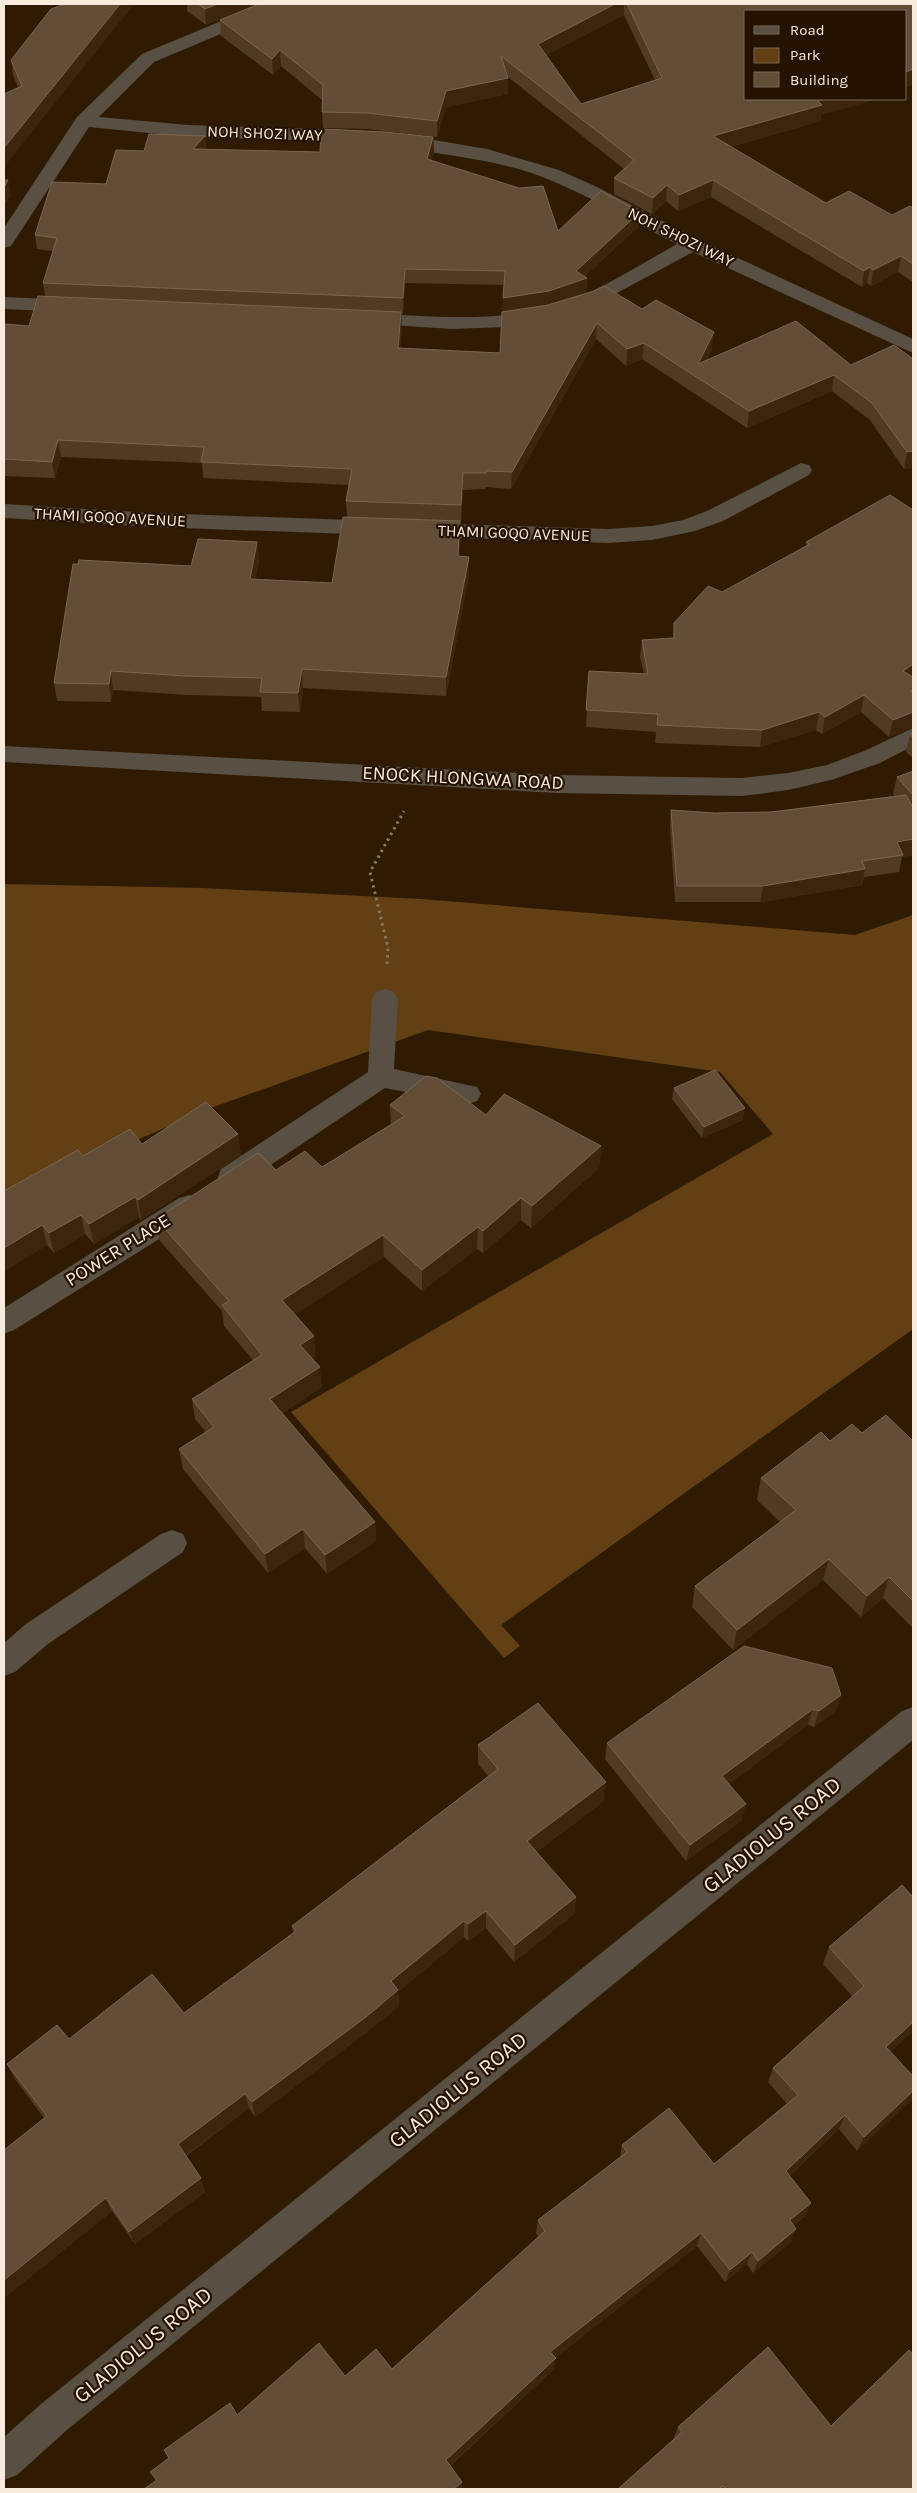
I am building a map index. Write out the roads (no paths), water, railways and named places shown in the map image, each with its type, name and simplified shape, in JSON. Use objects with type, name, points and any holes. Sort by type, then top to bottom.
[{"type":"street","points":[[4,242],[84,121],[148,58],[277,4]]},
{"type":"street","name":"NOH SHOZI WAY","points":[[84,121],[189,131],[367,137],[452,147],[519,162],[573,183],[692,244],[827,304],[913,347]]},
{"type":"street","points":[[344,318],[452,323],[504,321],[547,314],[586,302],[692,244]]},
{"type":"street","points":[[4,303],[89,307]]},
{"type":"street","name":"THAMI GOQO AVENUE","points":[[4,511],[154,520],[608,536],[652,533],[687,526],[715,516],[801,470]]},
{"type":"street","name":"ENOCK HLONGWA ROAD","points":[[4,754],[557,784],[772,785],[820,777],[844,769],[888,750],[913,736]]},
{"type":"street","points":[[385,999],[381,1076],[468,1094]]},
{"type":"street","name":"POWER PLACE","points":[[4,1322],[189,1206],[381,1076]]},
{"type":"street","points":[[4,1662],[37,1634],[172,1543]]},
{"type":"street","name":"GLADIOLUS ROAD","points":[[4,2462],[54,2417],[913,1721]]}]
